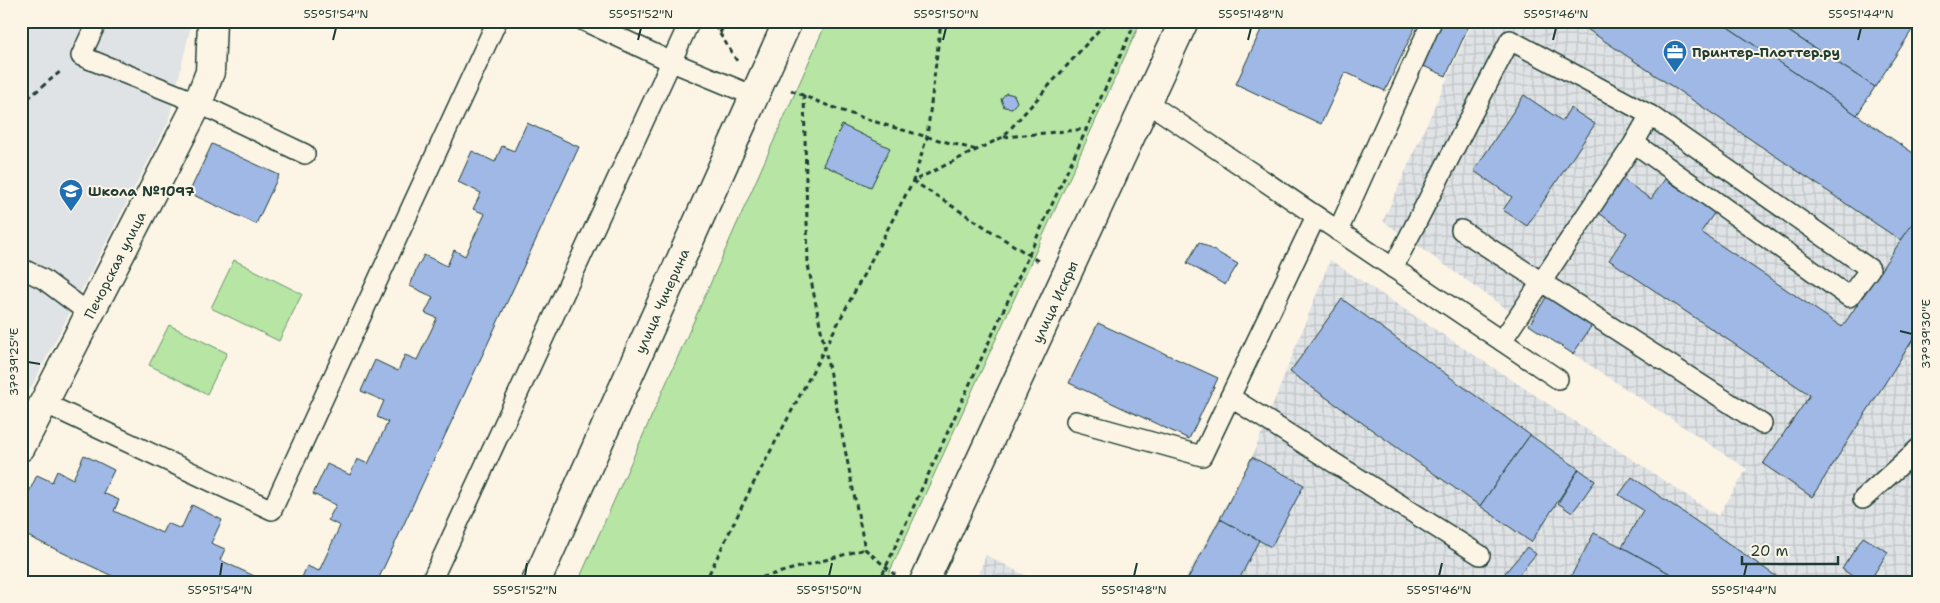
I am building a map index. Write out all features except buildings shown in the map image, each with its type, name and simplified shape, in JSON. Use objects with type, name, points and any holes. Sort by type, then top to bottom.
[{"type":"street","name":"Печорская улица","points":[[21,447],[198,103],[210,72],[212,21]]},
{"type":"street","name":"улица Чичерина","points":[[543,578],[788,21]]},
{"type":"street","name":"улица Искры","points":[[924,582],[1184,21]]},
{"type":"lane","points":[[97,21],[81,56],[198,103],[305,154]]},
{"type":"lane","points":[[44,403],[272,510],[497,21]]},
{"type":"lane","points":[[584,21],[672,62],[754,96]]},
{"type":"lane","points":[[431,582],[690,21]]},
{"type":"lane","points":[[1338,231],[1432,21]]},
{"type":"lane","points":[[1393,268],[1510,40],[1650,115],[1870,269],[1849,297],[1634,143]]},
{"type":"lane","points":[[1147,102],[1558,379]]},
{"type":"lane","points":[[1502,341],[1634,143],[1650,115]]},
{"type":"lane","points":[[1076,421],[1202,456],[1316,216]]},
{"type":"lane","points":[[1461,230],[1762,424]]},
{"type":"lane","points":[[21,268],[43,279],[90,314]]},
{"type":"lane","points":[[1230,397],[1480,555]]},
{"type":"lane","points":[[1863,499],[1919,448]]},
{"type":"path","points":[[712,21],[742,68]]},
{"type":"path","points":[[720,34],[726,21]]},
{"type":"path","points":[[705,582],[750,490],[913,181],[927,138],[942,21]]},
{"type":"path","points":[[913,181],[1003,137],[1107,21]]},
{"type":"path","points":[[879,582],[1136,21]]},
{"type":"path","points":[[21,104],[81,56]]},
{"type":"path","points":[[791,89],[927,138],[978,150]]},
{"type":"path","points":[[804,95],[808,265],[865,548],[886,568],[898,576]]},
{"type":"path","points":[[1003,137],[1087,129]]},
{"type":"path","points":[[913,181],[1065,279]]},
{"type":"path","points":[[745,582],[865,548]]},
{"type":"shaded area","name":"Школа №1097","points":[[21,21],[192,21],[168,123],[21,407]]},
{"type":"shaded area","points":[[1473,21],[1719,21],[1919,157],[1919,582],[1184,582],[1252,457],[1330,260],[1718,516],[1747,469],[1529,325],[1383,221]]},
{"type":"shaded area","points":[[986,555],[1038,582],[975,582]]},
{"type":"green space","points":[[827,21],[1141,21],[885,582],[587,582],[581,575]]},
{"type":"green space","points":[[234,260],[302,294],[279,341],[211,308]]},
{"type":"green space","points":[[169,325],[227,353],[207,394],[149,365]]},
{"type":"place","name":"Принтер-Плоттер.ру","points":[[1675,73]]},
{"type":"place","name":"Школа №1097","points":[[71,212]]}]
